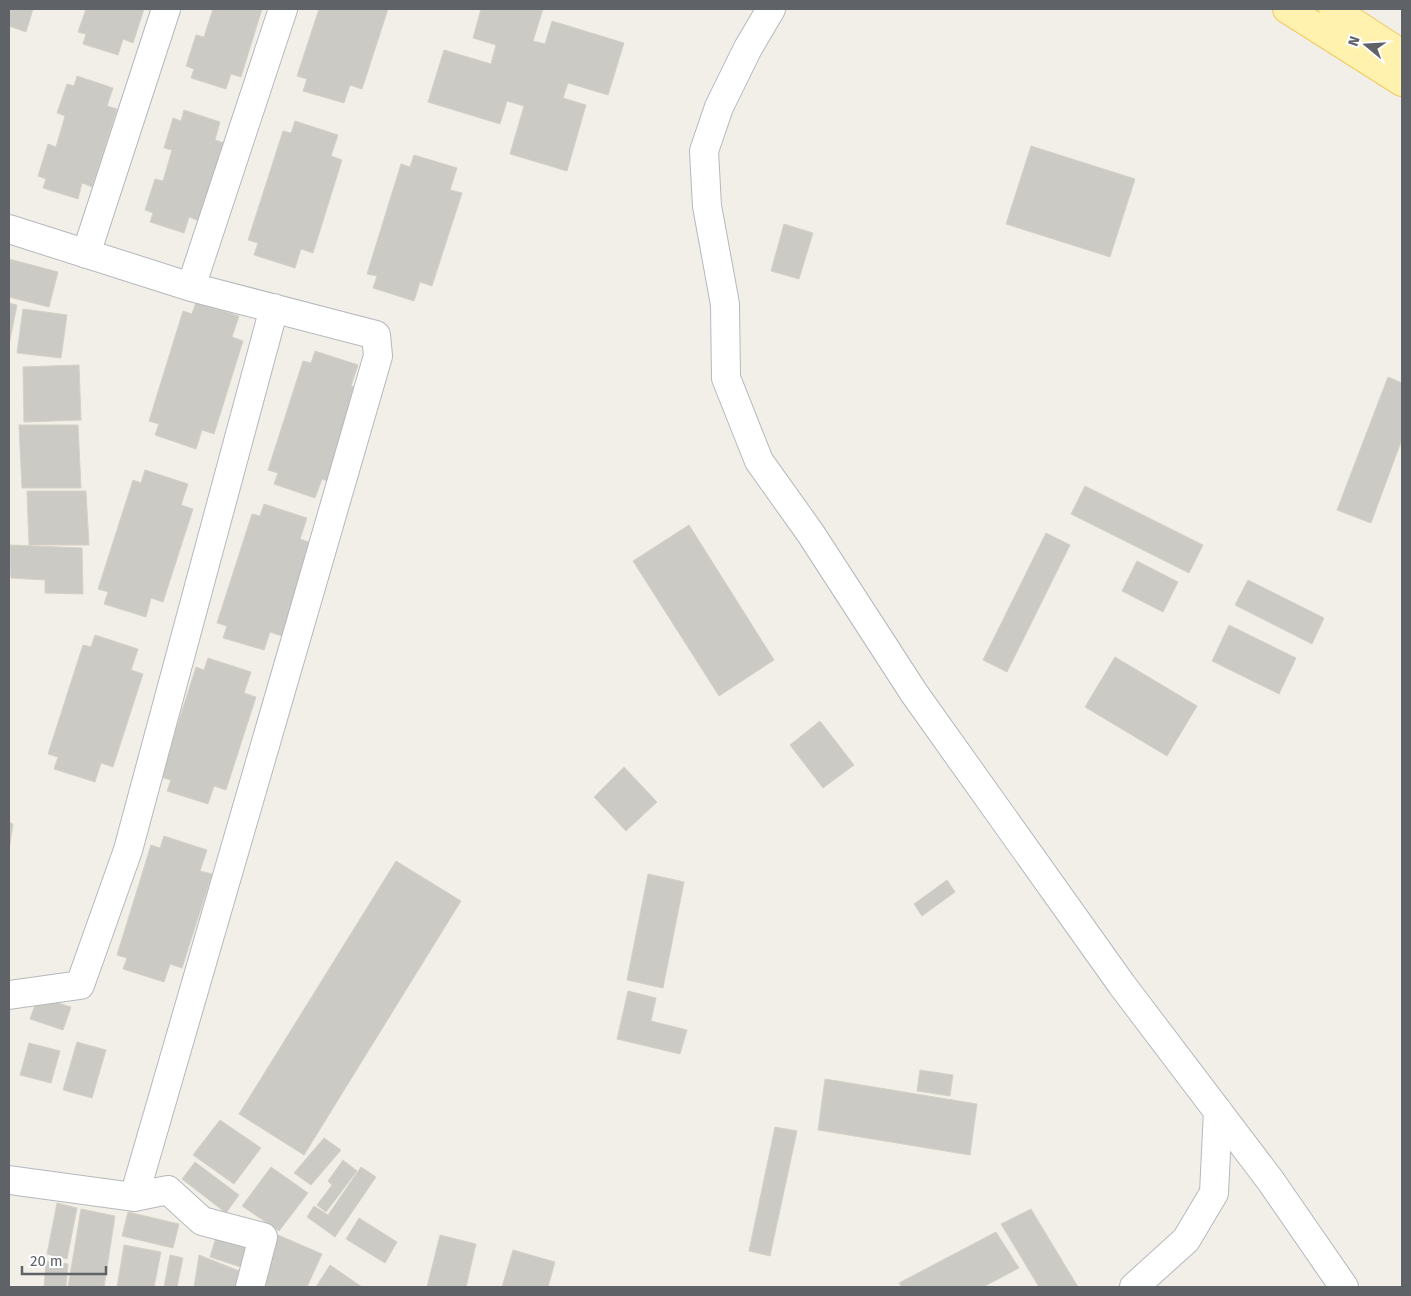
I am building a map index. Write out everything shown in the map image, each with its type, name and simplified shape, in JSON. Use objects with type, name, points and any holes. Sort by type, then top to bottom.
[{"type":"main road","points":[[1287,9],[1402,82]]},
{"type":"main road","points":[[1333,9],[1402,54]]},
{"type":"street","points":[[86,254],[166,9]]},
{"type":"street","points":[[191,287],[283,9]]},
{"type":"street","points":[[771,9],[748,48],[723,99],[704,151],[707,206],[725,304],[726,378],[759,461],[812,534],[914,693],[1122,985],[1270,1180],[1344,1287]]},
{"type":"street","points":[[9,229],[191,287],[376,335],[378,356],[134,1197]]},
{"type":"street","points":[[9,995],[80,985],[128,850],[274,308]]},
{"type":"street","points":[[1134,1287],[1186,1240],[1214,1193],[1218,1110]]},
{"type":"street","points":[[9,1180],[134,1197],[168,1190],[202,1222],[263,1237],[251,1287]]},
{"type":"building","points":[[9,9],[33,9],[26,32],[9,26]]},
{"type":"building","points":[[86,9],[144,9],[133,43],[123,39],[118,55],[83,44],[86,34],[78,32]]},
{"type":"building","points":[[213,9],[262,9],[241,77],[231,74],[226,89],[191,78],[194,69],[186,66],[196,35],[204,37]]},
{"type":"building","points":[[319,9],[388,9],[362,89],[350,85],[344,103],[303,91],[307,79],[297,76]]},
{"type":"building","points":[[481,9],[543,9],[533,41],[545,44],[552,21],[624,43],[608,95],[568,83],[563,98],[586,105],[567,171],[510,154],[524,106],[507,101],[500,124],[428,102],[444,50],[491,64],[496,45],[473,38]]},
{"type":"building","points":[[77,76],[113,88],[107,106],[117,109],[92,187],[82,183],[78,199],[43,188],[46,179],[38,176],[48,144],[56,147],[65,116],[57,113],[67,84],[74,86]]},
{"type":"building","points":[[184,110],[220,122],[215,140],[224,143],[199,221],[189,217],[184,233],[150,222],[153,213],[145,210],[155,179],[163,181],[172,150],[164,148],[173,118],[181,121]]},
{"type":"building","points":[[295,121],[338,135],[331,156],[342,160],[313,253],[301,249],[295,268],[254,255],[258,243],[248,240],[283,131],[291,133]]},
{"type":"building","points":[[1031,146],[1135,179],[1110,257],[1006,224]]},
{"type":"building","points":[[414,155],[457,168],[450,190],[462,193],[432,286],[420,282],[414,301],[373,288],[377,276],[367,274],[401,164],[410,167]]},
{"type":"building","points":[[784,224],[813,233],[799,279],[771,271]]},
{"type":"building","points":[[9,259],[58,272],[49,307],[9,297]]},
{"type":"building","points":[[196,302],[239,316],[232,337],[243,341],[214,434],[202,430],[196,449],[155,435],[159,424],[149,421],[183,311],[192,314]]},
{"type":"building","points":[[9,303],[17,305],[9,345]]},
{"type":"building","points":[[23,309],[67,315],[61,358],[17,353]]},
{"type":"building","points":[[315,351],[358,365],[351,386],[363,390],[333,483],[322,479],[315,498],[274,484],[278,473],[268,470],[303,361],[311,363]]},
{"type":"building","points":[[79,365],[81,420],[24,422],[23,367]]},
{"type":"building","points":[[1388,377],[1402,383],[1402,439],[1371,523],[1337,510]]},
{"type":"building","points":[[19,425],[78,425],[81,488],[22,488]]},
{"type":"building","points":[[145,470],[188,484],[181,505],[193,509],[163,602],[151,598],[146,617],[104,604],[108,592],[98,589],[133,480],[141,483]]},
{"type":"building","points":[[1085,486],[1203,545],[1189,573],[1071,514]]},
{"type":"building","points":[[27,491],[86,491],[89,545],[29,545]]},
{"type":"building","points":[[264,504],[307,518],[300,539],[312,543],[282,636],[270,632],[264,650],[223,638],[227,626],[217,623],[252,514],[260,516]]},
{"type":"building","points":[[689,525],[774,660],[719,696],[633,561]]},
{"type":"building","points":[[1046,533],[1070,545],[1007,672],[983,660]]},
{"type":"building","points":[[10,545],[82,548],[83,594],[45,593],[45,580],[11,578]]},
{"type":"building","points":[[1137,561],[1178,582],[1163,612],[1122,591]]},
{"type":"building","points":[[1248,580],[1324,618],[1312,644],[1235,605]]},
{"type":"building","points":[[1229,625],[1296,658],[1279,694],[1212,661]]},
{"type":"building","points":[[95,635],[138,649],[131,670],[143,674],[113,767],[101,763],[95,782],[54,769],[58,757],[48,754],[83,645],[91,647]]},
{"type":"building","points":[[1115,657],[1197,706],[1167,756],[1085,707]]},
{"type":"building","points":[[208,658],[251,672],[244,693],[256,697],[226,790],[214,786],[208,804],[167,791],[171,780],[161,777],[196,667],[204,670]]},
{"type":"building","points":[[820,721],[854,765],[823,788],[790,745]]},
{"type":"building","points":[[624,767],[657,802],[626,831],[594,797]]},
{"type":"building","points":[[9,822],[13,824],[9,850]]},
{"type":"building","points":[[164,836],[207,850],[200,871],[212,874],[182,968],[170,964],[164,982],[123,969],[127,958],[117,955],[151,845],[160,848]]},
{"type":"building","points":[[396,861],[461,901],[304,1155],[239,1114]]},
{"type":"building","points":[[648,874],[684,882],[663,988],[627,980]]},
{"type":"building","points":[[947,880],[955,892],[922,916],[914,904]]},
{"type":"building","points":[[628,991],[656,998],[651,1021],[687,1030],[680,1054],[617,1039]]},
{"type":"building","points":[[38,997],[71,1007],[63,1030],[30,1019]]},
{"type":"building","points":[[77,1042],[106,1050],[92,1098],[63,1090]]},
{"type":"building","points":[[29,1043],[60,1051],[51,1083],[20,1075]]},
{"type":"building","points":[[920,1070],[953,1075],[950,1096],[917,1091]]},
{"type":"building","points":[[825,1079],[977,1104],[970,1155],[818,1130]]},
{"type":"building","points":[[220,1120],[261,1148],[234,1184],[193,1155]]},
{"type":"building","points":[[775,1127],[797,1131],[770,1256],[749,1251]]},
{"type":"building","points":[[324,1138],[341,1150],[311,1185],[294,1173]]},
{"type":"building","points":[[343,1160],[357,1171],[326,1212],[317,1205],[332,1185],[328,1181]]},
{"type":"building","points":[[195,1162],[239,1195],[226,1213],[182,1179]]},
{"type":"building","points":[[271,1167],[308,1193],[279,1231],[242,1206]]},
{"type":"building","points":[[361,1167],[376,1177],[335,1237],[307,1217],[314,1206],[328,1215]]},
{"type":"building","points":[[57,1203],[77,1208],[67,1259],[47,1254]]},
{"type":"building","points":[[81,1209],[115,1216],[104,1287],[68,1287]]},
{"type":"building","points":[[1031,1209],[1078,1287],[1039,1287],[1001,1224]]},
{"type":"building","points":[[128,1212],[179,1224],[173,1248],[122,1236]]},
{"type":"building","points":[[359,1218],[397,1242],[385,1263],[346,1239]]},
{"type":"building","points":[[219,1228],[256,1240],[247,1269],[210,1257]]},
{"type":"building","points":[[996,1232],[1019,1268],[983,1287],[902,1287],[899,1283]]},
{"type":"building","points":[[278,1235],[322,1254],[307,1287],[268,1287],[257,1282]]},
{"type":"building","points":[[440,1235],[476,1244],[466,1287],[427,1287]]},
{"type":"building","points":[[124,1245],[161,1252],[154,1287],[117,1287]]},
{"type":"building","points":[[513,1250],[555,1262],[548,1287],[502,1287]]},
{"type":"building","points":[[170,1255],[183,1258],[177,1287],[164,1287]]},
{"type":"building","points":[[199,1255],[247,1274],[242,1287],[194,1287]]},
{"type":"building","points":[[46,1261],[68,1264],[66,1287],[44,1287]]},
{"type":"building","points":[[330,1265],[362,1287],[316,1287]]}]
